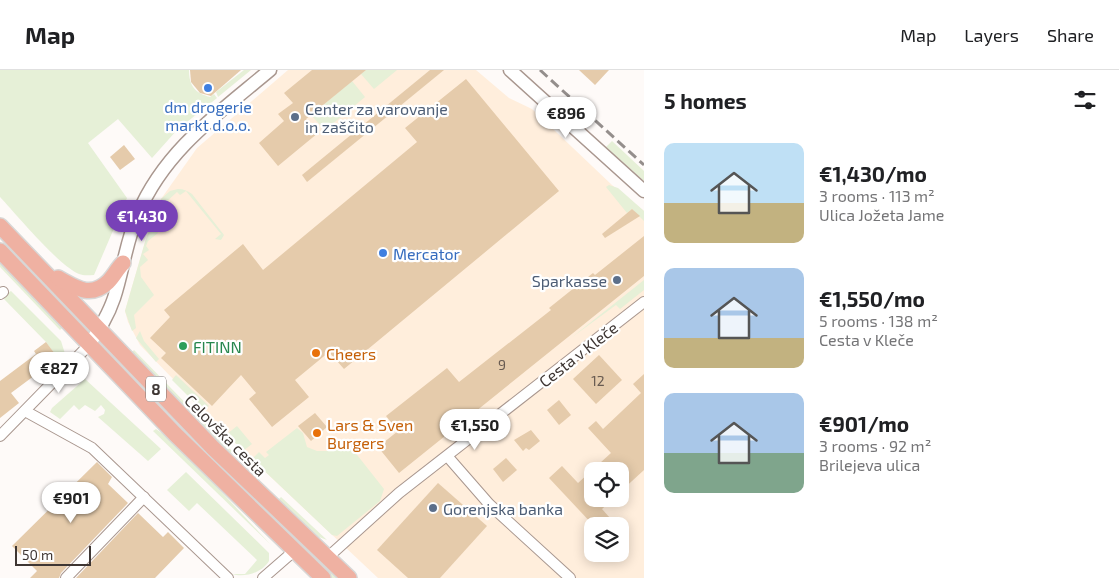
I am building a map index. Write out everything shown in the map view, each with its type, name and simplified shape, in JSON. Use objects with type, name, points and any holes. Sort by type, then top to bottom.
[{"type":"main road","name":"Celovška cesta","points":[[0,226],[99,331],[233,468],[349,578]]},
{"type":"main road","points":[[0,250],[89,345]]},
{"type":"main road","points":[[43,271],[74,288],[88,292],[106,283],[123,263]]},
{"type":"main road","name":"8","points":[[89,345],[323,578]]},
{"type":"street","points":[[0,436],[89,345],[99,331],[115,297],[138,214],[151,187],[167,164],[187,140],[270,70]]},
{"type":"street","points":[[510,70],[644,191]]},
{"type":"street","name":"Cesta v Kleče","points":[[327,558],[400,493],[644,302]]},
{"type":"street","points":[[24,411],[92,448],[228,578]]},
{"type":"street","points":[[448,457],[490,504],[570,578]]},
{"type":"street","points":[[66,578],[144,497]]},
{"type":"street","points":[[263,578],[294,551]]},
{"type":"shaded area","points":[[288,70],[476,70],[509,98],[532,109],[612,185],[644,211],[644,578],[378,578],[243,451],[140,345],[128,322],[125,311],[145,242],[161,199],[197,148]]},
{"type":"green space","points":[[0,70],[189,70],[190,80],[197,91],[210,97],[214,94],[217,98],[177,130],[152,158],[118,119],[88,143],[127,198],[94,275],[79,274],[60,261],[0,197]]},
{"type":"green space","points":[[244,70],[251,70],[218,97],[216,92]]},
{"type":"green space","points":[[366,70],[397,70],[374,89],[361,74]]},
{"type":"green space","points":[[352,81],[365,97],[325,130],[311,115]]},
{"type":"green space","points":[[612,141],[644,171],[644,181],[606,147]]},
{"type":"green space","points":[[609,185],[618,188],[644,211],[644,221],[632,209],[627,213],[606,187]]},
{"type":"green space","points":[[186,190],[192,194],[224,235],[221,240],[215,239],[221,234],[186,191],[180,195],[177,192],[165,203],[167,206],[161,211],[159,222],[154,227],[158,233],[148,241],[146,246],[149,250],[143,254],[148,260],[140,267],[141,277],[154,295],[134,315],[136,328],[132,331],[125,311],[145,242],[161,199],[170,191]]},
{"type":"green space","points":[[0,259],[64,326],[60,330],[0,267]]},
{"type":"green space","points":[[644,280],[644,290],[620,309],[616,305],[571,338]]},
{"type":"green space","points":[[11,291],[61,341],[66,357],[60,361],[46,342],[2,297]]},
{"type":"green space","points":[[140,331],[144,341],[159,359],[156,362],[136,338]]},
{"type":"green space","points":[[134,350],[232,451],[231,453],[216,442],[130,354]]},
{"type":"green space","points":[[176,375],[209,406],[202,410],[172,380]]},
{"type":"green space","points":[[85,379],[161,449],[148,461],[98,417],[104,414],[105,410],[101,405],[95,411],[85,405],[79,410],[74,405],[60,419],[50,412],[52,408]]},
{"type":"green space","points":[[156,404],[340,578],[332,578],[243,494]]},
{"type":"green space","points":[[237,426],[252,444],[243,451],[227,434]]},
{"type":"green space","points":[[297,428],[303,433],[307,447],[317,451],[335,451],[340,440],[354,451],[384,489],[380,501],[337,536],[332,535],[252,459],[259,452],[265,458],[269,455],[266,452]]},
{"type":"green space","points":[[156,429],[176,443],[271,545],[153,431]]},
{"type":"green space","points":[[186,472],[269,553],[269,561],[262,569],[247,575],[232,574],[245,574],[257,560],[197,503],[189,511],[167,490]]},
{"type":"green space","points":[[281,497],[327,540],[319,537],[279,499]]},
{"type":"building","name":"dm drogerie markt d.o.o.","points":[[190,70],[241,70],[211,96],[200,93],[191,82]]},
{"type":"building","name":"Center za varovanje in zaščito","points":[[312,70],[366,70],[306,119],[318,133],[278,166],[259,143],[284,121],[278,114],[293,103],[284,93]]},
{"type":"building","points":[[430,70],[444,70],[307,182],[302,175]]},
{"type":"building","points":[[579,70],[609,70],[595,85]]},
{"type":"building","name":"Mercator","points":[[466,79],[559,191],[344,369],[329,352],[295,380],[309,397],[272,427],[249,399],[256,393],[241,375],[212,406],[161,358],[166,353],[150,338],[170,317],[164,310],[243,244],[263,270],[417,142],[405,128]]},
{"type":"building","points":[[124,145],[135,159],[120,170],[110,157]]},
{"type":"building","points":[[632,209],[640,216],[605,238],[602,234]]},
{"type":"building","points":[[644,236],[644,276],[399,473],[378,447],[398,431],[386,416],[447,368],[459,382],[551,310],[549,308],[579,284],[593,273],[595,275]]},
{"type":"building","points":[[46,342],[58,358],[11,393],[19,403],[0,418],[0,381],[36,354],[34,351]]},
{"type":"building","points":[[599,355],[622,380],[596,404],[573,379]]},
{"type":"building","points":[[644,374],[644,470],[629,484],[629,462],[601,462],[611,453],[588,428],[596,421],[603,429],[641,393],[633,384]]},
{"type":"building","points":[[559,400],[571,415],[559,425],[547,410]]},
{"type":"building","points":[[315,413],[327,427],[311,441],[298,426]]},
{"type":"building","points":[[531,430],[540,441],[529,450],[526,448],[523,451],[514,440]]},
{"type":"building","points":[[506,458],[517,470],[503,482],[493,469]]},
{"type":"building","points":[[97,462],[112,477],[108,484],[128,503],[61,573],[59,578],[30,578],[37,571],[12,546]]},
{"type":"building","points":[[562,466],[578,483],[584,478],[584,507],[604,507],[602,509],[609,517],[586,517],[549,478]]},
{"type":"building","points":[[438,483],[487,526],[440,578],[408,578],[377,550]]},
{"type":"building","points":[[138,513],[163,537],[168,532],[184,548],[155,578],[76,578]]},
{"type":"railway","points":[[540,70],[644,165]]},
{"type":"place","name":"dm drogerie markt d.o.o.","points":[[208,88]]},
{"type":"place","name":"Center za varovanje in zaščito","points":[[295,117]]},
{"type":"place","name":"Mercator","points":[[383,253]]},
{"type":"place","name":"Sparkasse","points":[[617,280]]},
{"type":"place","name":"FITINN","points":[[183,346]]},
{"type":"place","name":"Cheers","points":[[316,353]]},
{"type":"place","name":"Lars & Sven Burgers","points":[[317,433]]},
{"type":"place","name":"Gorenjska banka","points":[[433,508]]}]
